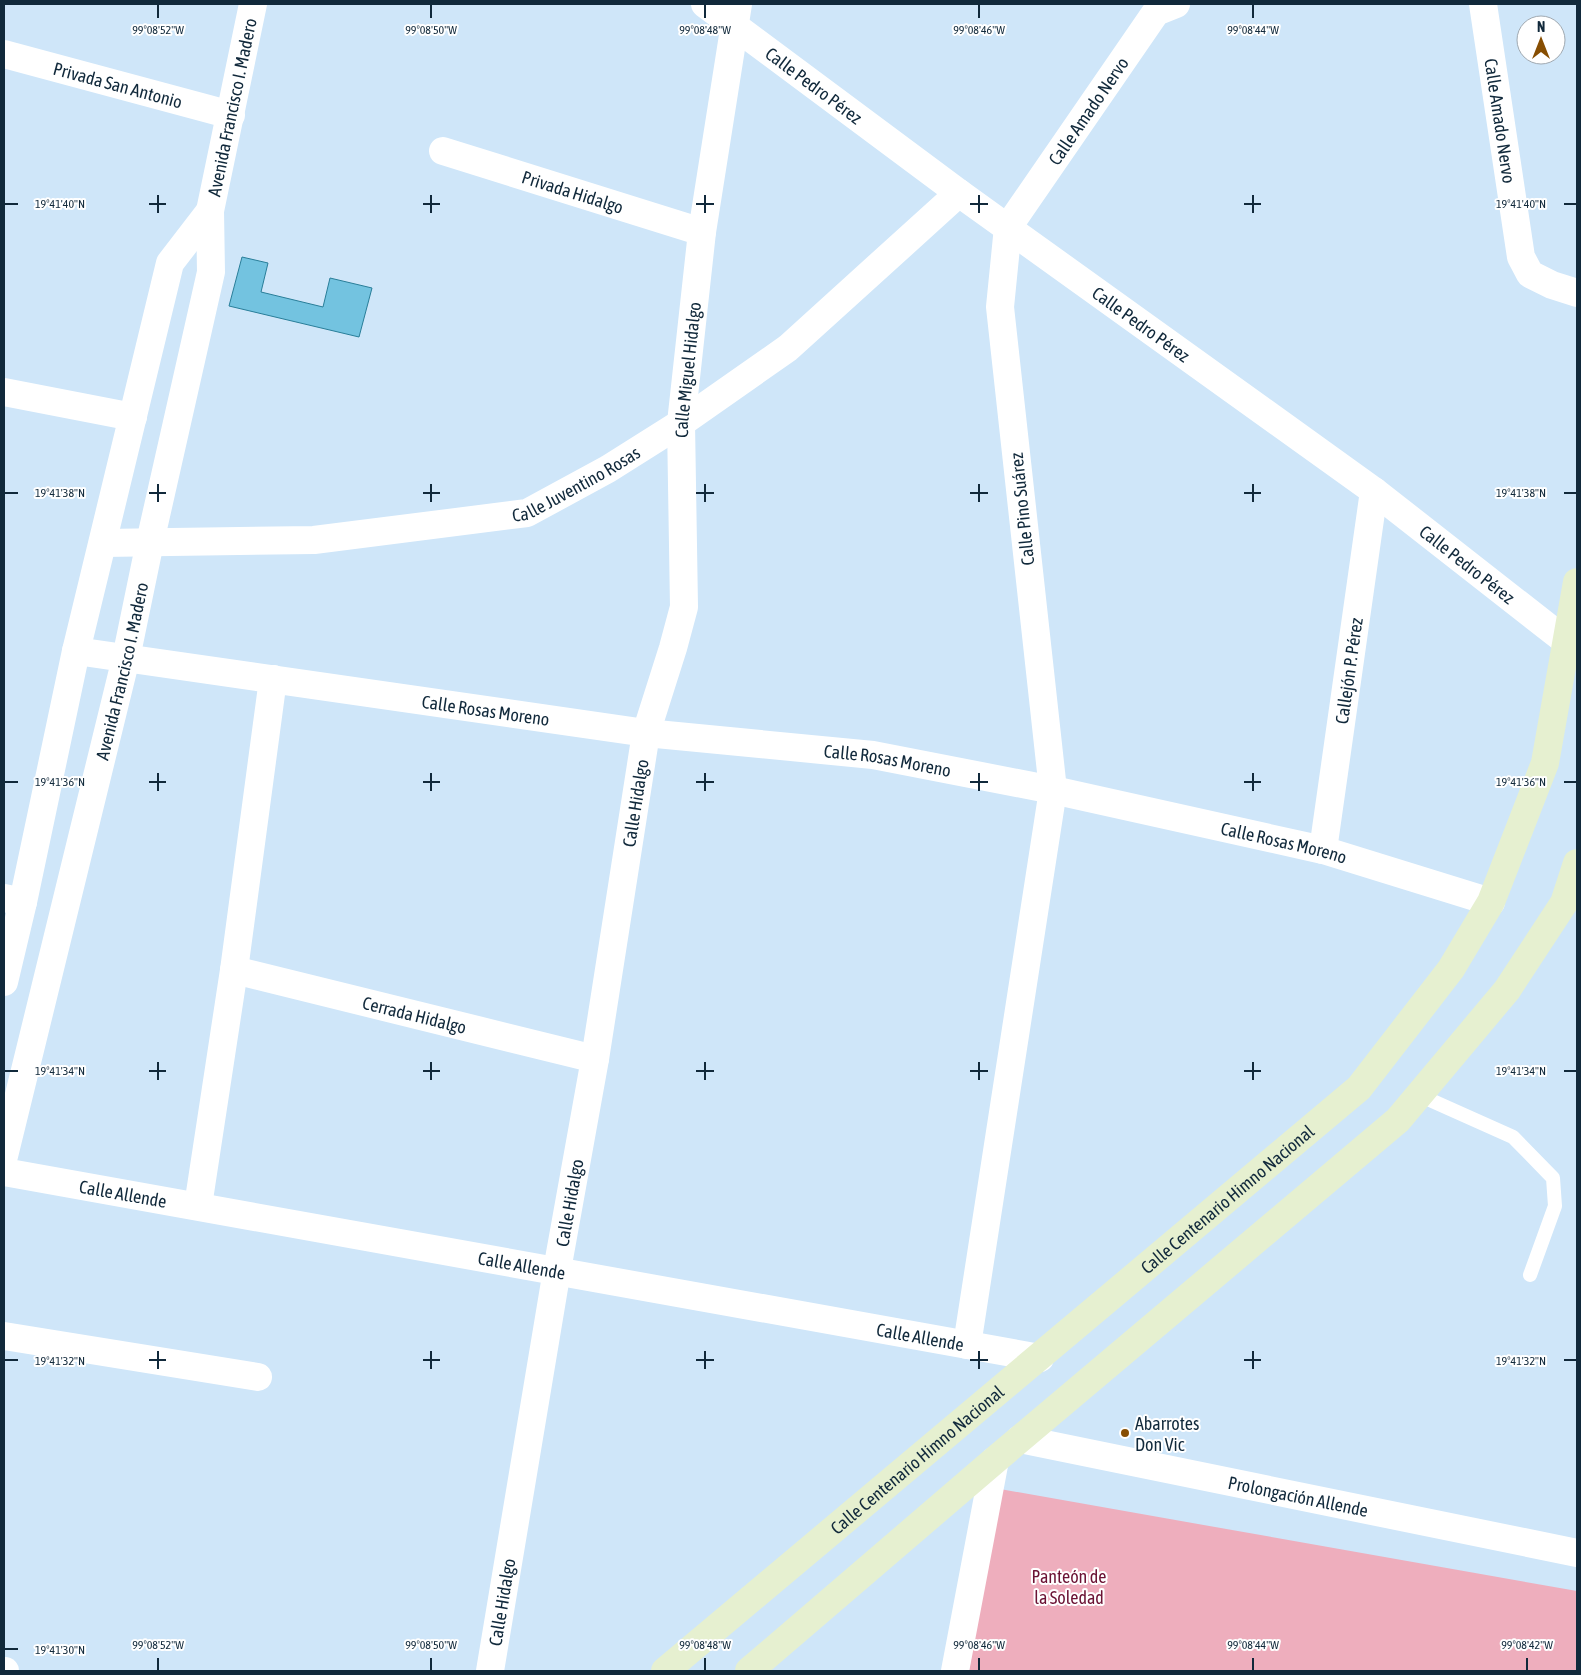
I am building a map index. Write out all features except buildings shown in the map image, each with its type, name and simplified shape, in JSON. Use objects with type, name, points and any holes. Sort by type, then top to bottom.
[{"type":"main road","name":"Calle Centenario Himno Nacional","points":[[665,1671],[1040,1358],[1359,1088],[1451,969],[1490,902],[1545,764],[1572,644],[1577,582]]},
{"type":"main road","points":[[750,1671],[995,1460],[1398,1120],[1507,990],[1564,903],[1577,863]]},
{"type":"street","name":"Avenida Francisco I. Madero","points":[[4,1156],[126,658],[150,542],[211,272],[210,211],[253,4]]},
{"type":"street","name":"Calle Pedro Pérez","points":[[704,4],[736,15],[959,193],[1374,491],[1572,644]]},
{"type":"street","name":"Calle Amado Nervo","points":[[1483,4],[1521,257],[1530,274],[1552,285],[1577,293]]},
{"type":"street","name":"Calle Amado Nervo","points":[[1008,227],[1163,7]]},
{"type":"street","name":"Calle Miguel Hidalgo","points":[[646,733],[684,607],[681,423],[702,232],[736,15]]},
{"type":"street","name":"Privada San Antonio","points":[[4,54],[231,115]]},
{"type":"street","name":"Privada Hidalgo","points":[[443,151],[702,232]]},
{"type":"street","name":"Calle Juventino Rosas","points":[[103,543],[314,540],[527,513],[608,469],[681,423],[788,348],[959,193]]},
{"type":"street","name":"Avenida Francisco I. Madero","points":[[4,982],[13,900],[103,543],[170,263],[210,211]]},
{"type":"street","name":"Calle Pino Suárez","points":[[967,1345],[1053,790],[1000,307],[1008,227]]},
{"type":"street","points":[[4,392],[133,417]]},
{"type":"street","name":"Callejón P. Pérez","points":[[1324,850],[1374,491]]},
{"type":"street","name":"Calle Rosas Moreno","points":[[76,651],[646,733],[873,755],[1053,790],[1324,850],[1490,902]]},
{"type":"street","points":[[198,1206],[234,970],[273,679]]},
{"type":"street","name":"Calle Hidalgo","points":[[490,1671],[594,1059],[646,733]]},
{"type":"street","name":"Cerrada Hidalgo","points":[[234,970],[594,1059]]},
{"type":"street","name":"Calle Allende","points":[[4,1172],[1040,1358]]},
{"type":"street","points":[[4,1336],[258,1377]]},
{"type":"street","name":"Prolongación Allende","points":[[1020,1439],[1577,1553]]},
{"type":"street","points":[[955,1671],[995,1460]]},
{"type":"lane","points":[[1419,1096],[1513,1137],[1553,1178],[1555,1206],[1530,1275]]},
{"type":"green space","name":"Panteón de la Soledad","points":[[1000,1489],[1577,1591],[1577,1671],[969,1671]]},
{"type":"place","name":"Abarrotes Don Vic","points":[[1125,1433]]}]
